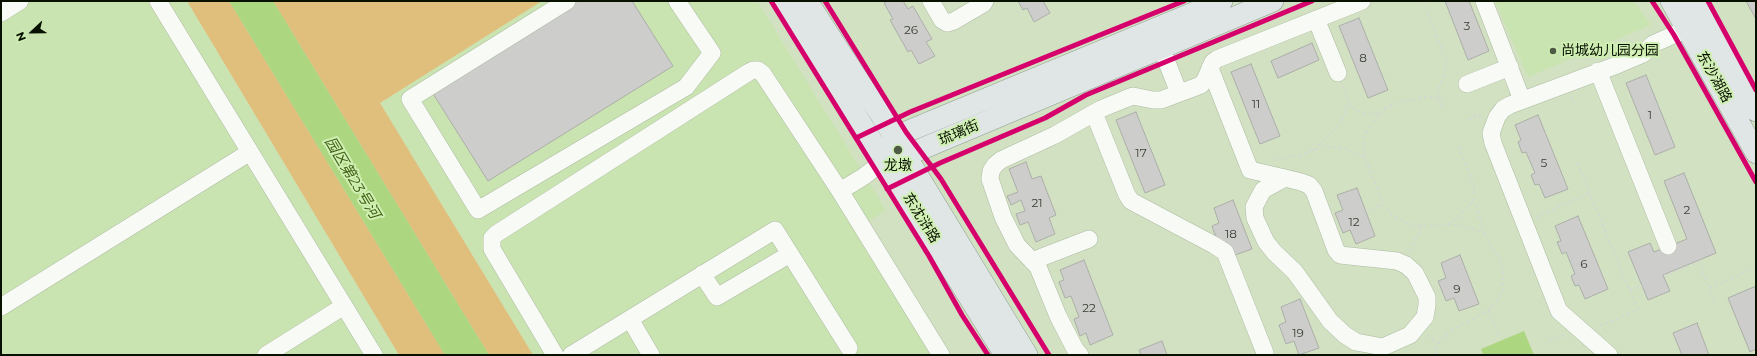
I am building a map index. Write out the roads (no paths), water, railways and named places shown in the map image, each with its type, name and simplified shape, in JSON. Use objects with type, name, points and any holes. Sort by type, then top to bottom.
[{"type":"main road","name":"东沈浒路","points":[[785,1],[1005,355]]},
{"type":"main road","name":"东沈浒路","points":[[807,1],[906,155],[1027,355]]},
{"type":"main road","name":"琉璃街","points":[[884,160],[906,155],[1157,38],[1222,1]]},
{"type":"main road","name":"琉璃街","points":[[894,137],[1157,38],[1273,1]]},
{"type":"main road","name":"东沙湖路","points":[[1671,1],[1756,153]]},
{"type":"main road","name":"东沙湖路","points":[[1694,1],[1756,111]]},
{"type":"main road","points":[[884,160],[894,137]]},
{"type":"street","points":[[1,13],[20,1]]},
{"type":"street","points":[[158,1],[374,355]]},
{"type":"street","points":[[567,1],[410,99],[478,210],[686,87],[712,53],[677,1]]},
{"type":"street","points":[[931,1],[942,20],[947,23],[954,21],[983,4],[985,1]]},
{"type":"street","points":[[1080,355],[1075,349],[1058,316],[1043,276],[1038,267],[1017,245],[1003,217],[991,186],[991,171],[1001,160],[1055,135],[1094,113],[1133,96],[1160,100],[1201,85],[1210,68],[1217,59],[1362,1]]},
{"type":"street","points":[[1484,1],[1522,100]]},
{"type":"street","points":[[1316,19],[1338,73]]},
{"type":"street","points":[[1609,355],[1559,311],[1523,222],[1493,143],[1491,133],[1497,117],[1503,109],[1598,70],[1620,73],[1646,61],[1652,44],[1687,29]]},
{"type":"street","points":[[1157,38],[1179,93]]},
{"type":"street","points":[[1467,84],[1510,67]]},
{"type":"street","points":[[1210,68],[1250,170],[1285,178],[1309,185],[1314,191],[1336,250],[1340,255],[1400,263],[1406,265],[1415,273],[1427,297],[1427,305],[1425,317],[1410,335],[1376,351],[1345,335],[1330,321],[1295,272],[1266,242],[1255,218],[1254,208],[1263,190],[1285,178]]},
{"type":"street","points":[[555,355],[492,248],[492,238],[748,72],[758,70],[763,74],[840,191],[941,355]]},
{"type":"street","points":[[1598,70],[1668,246]]},
{"type":"street","points":[[1094,113],[1131,201],[1225,252],[1265,355]]},
{"type":"street","points":[[1,307],[250,152]]},
{"type":"street","points":[[840,191],[863,177],[884,160]]},
{"type":"street","points":[[571,355],[775,230],[849,348]]},
{"type":"street","points":[[1032,261],[1089,239]]},
{"type":"street","points":[[702,274],[718,297],[790,254]]},
{"type":"street","points":[[266,355],[344,306]]},
{"type":"street","points":[[630,319],[651,355]]},
{"type":"water","name":"园区第23号河","points":[[229,1],[273,1],[489,355],[445,355]]},
{"type":"water","points":[[1524,331],[1534,355],[1483,355],[1481,349]]},
{"type":"place","name":"尚城幼儿园分园","points":[[1553,51]]},
{"type":"place","name":"龙墩","points":[[898,150]]}]
